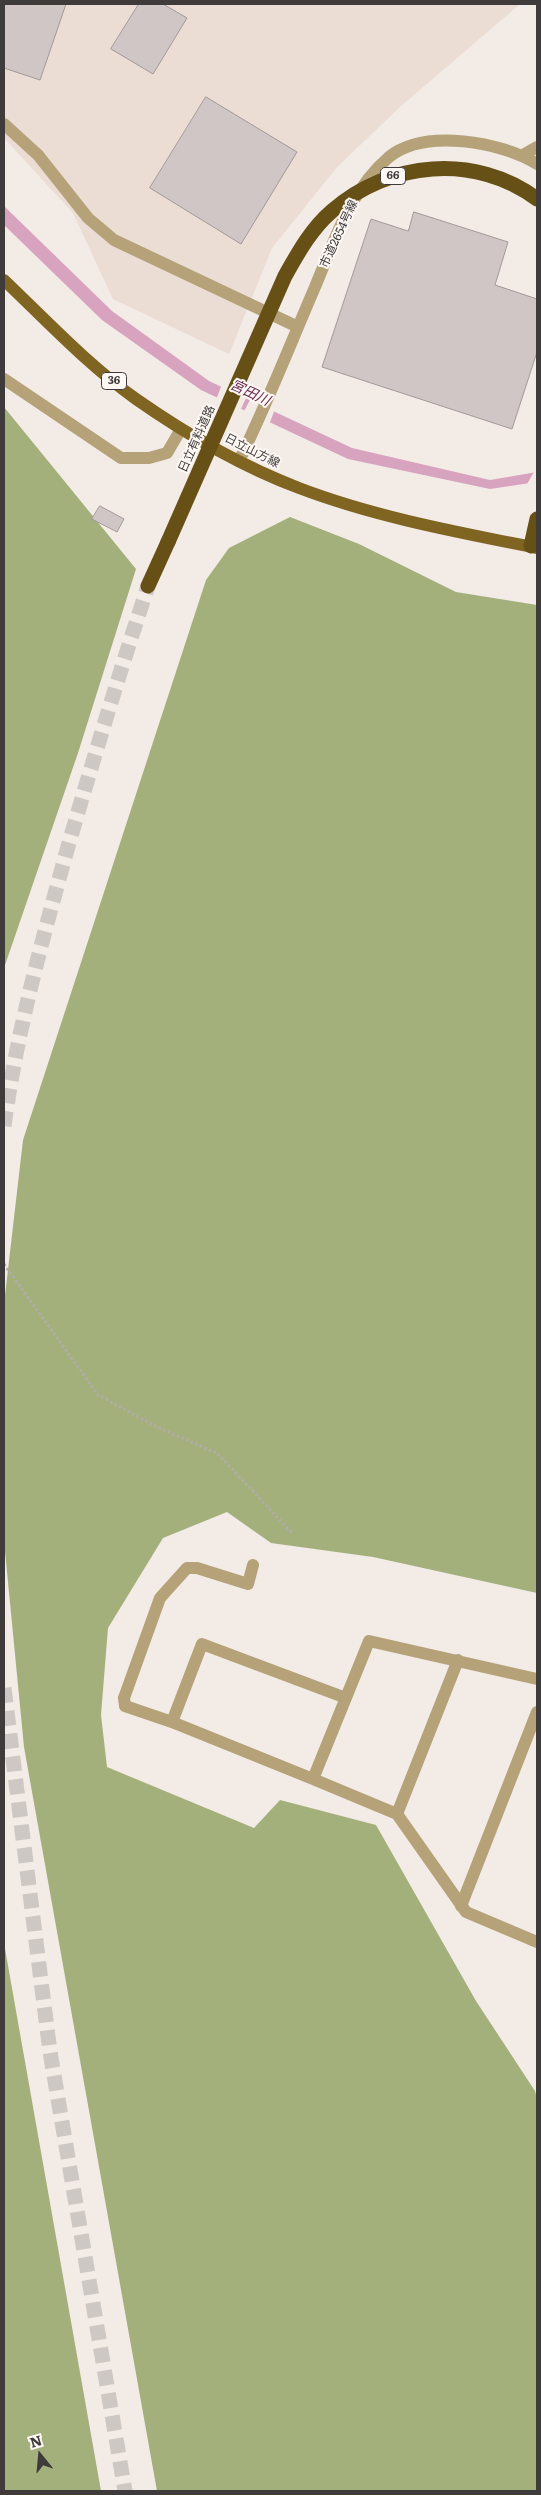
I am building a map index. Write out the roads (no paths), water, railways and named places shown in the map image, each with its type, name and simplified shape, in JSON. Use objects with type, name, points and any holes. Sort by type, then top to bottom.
[{"type":"highway","name":"日立有料道路","points":[[148,586],[285,276],[308,237],[331,211],[371,185],[401,173],[434,169],[473,171],[508,182],[537,199]]},
{"type":"highway","points":[[534,547],[537,519]]},
{"type":"main road","name":"日立山方線","points":[[4,280],[105,374],[134,398],[181,430],[239,461],[300,488],[354,506],[414,522],[534,547]]},
{"type":"street","points":[[4,124],[38,156],[88,218],[114,240],[298,327]]},
{"type":"street","name":"市道2654号線","points":[[239,461],[348,211],[372,174],[391,156],[412,146],[438,141],[466,142],[523,155],[537,164]]},
{"type":"street","points":[[523,155],[537,147]]},
{"type":"street","points":[[4,379],[120,458],[148,458],[167,453],[181,430]]},
{"type":"street","points":[[253,1565],[248,1584],[197,1568],[187,1568],[160,1598],[124,1698],[125,1706],[172,1722],[397,1814],[466,1912],[537,1942]]},
{"type":"street","points":[[313,1779],[370,1641],[537,1679]]},
{"type":"street","points":[[172,1722],[202,1644],[346,1698]]},
{"type":"street","points":[[397,1814],[458,1660]]},
{"type":"street","points":[[461,1906],[537,1712]]},
{"type":"tunnel","points":[[4,1126],[23,1019],[50,913],[98,746],[148,586]]},
{"type":"tunnel","points":[[4,1688],[50,2052],[125,2491]]},
{"type":"water label","name":"宮田川","points":[[250,393]]}]
